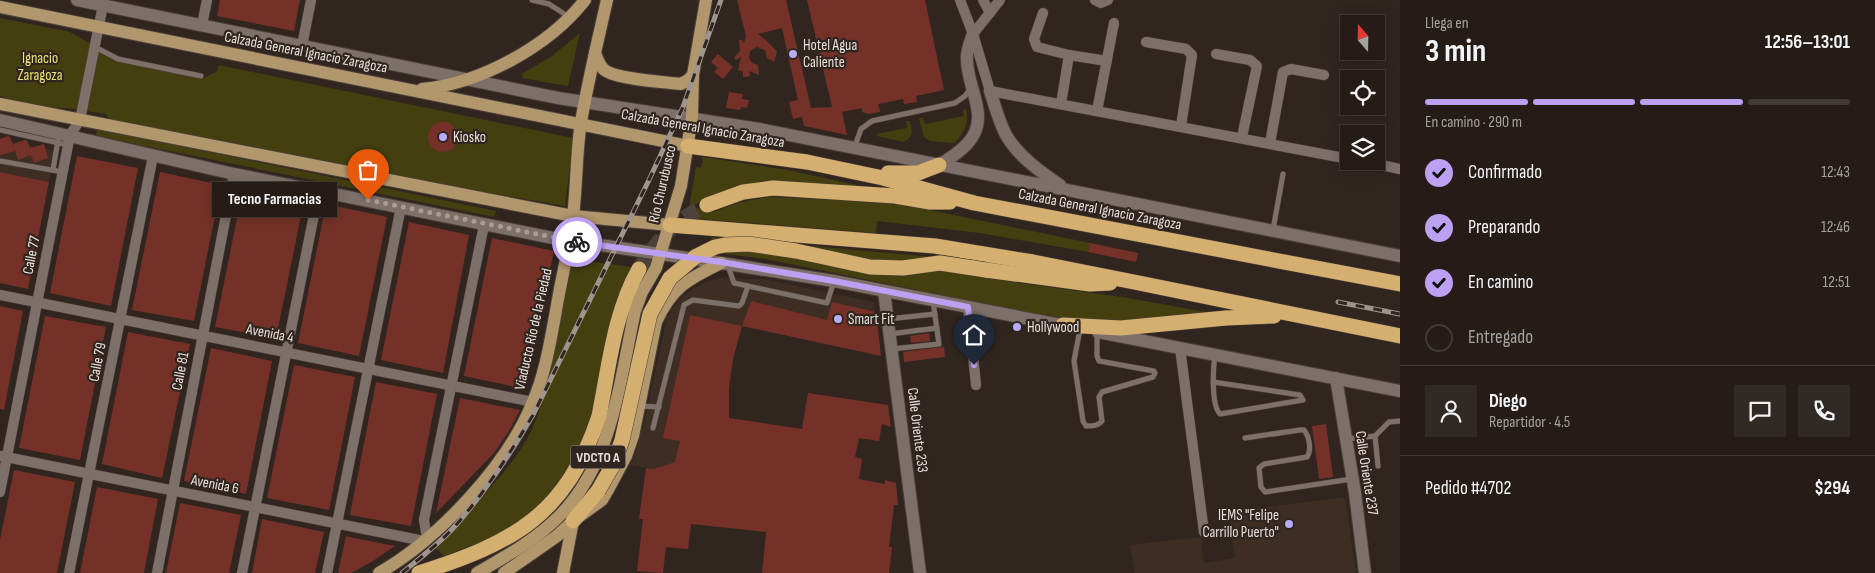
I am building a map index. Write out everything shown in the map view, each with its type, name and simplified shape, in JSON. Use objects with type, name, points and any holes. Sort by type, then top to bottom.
[{"type":"highway","name":"Calzada General Ignacio Zaragoza","points":[[688,146],[807,162],[883,178],[974,202],[1400,284]]},
{"type":"highway","points":[[807,162],[898,174],[918,173],[940,165]]},
{"type":"highway","points":[[707,205],[744,192],[773,188],[895,196],[930,202],[974,202]]},
{"type":"highway","points":[[670,225],[935,246],[1033,262],[1400,336]]},
{"type":"highway","points":[[574,521],[598,491],[613,465],[622,440],[650,314],[670,278],[687,262],[720,246],[735,243],[749,244],[796,251],[870,267],[903,268],[940,263],[1090,284],[1134,282]]},
{"type":"highway","points":[[419,573],[478,553],[504,540],[538,516],[563,489],[575,471],[594,431],[621,312],[627,291],[639,269]]},
{"type":"highway","points":[[1064,325],[1121,328],[1226,318],[1300,315]]},
{"type":"main road","name":"Calzada General Ignacio Zaragoza","points":[[77,0],[104,2],[202,25],[466,80],[585,102],[692,117],[855,147],[1400,256]]},
{"type":"main road","points":[[410,90],[432,88],[466,80],[486,72],[544,38],[569,17],[585,0]]},
{"type":"main road","points":[[569,241],[581,124],[607,0]]},
{"type":"main road","name":"Río Churubusco","points":[[660,255],[681,186],[692,117],[693,75],[706,0]]},
{"type":"main road","name":"Calzada General Ignacio Zaragoza","points":[[0,7],[688,146]]},
{"type":"main road","points":[[940,165],[967,144],[977,129],[978,108],[967,60],[973,34]]},
{"type":"main road","points":[[595,54],[600,66],[607,72],[618,76],[681,84],[693,75]]},
{"type":"main road","points":[[990,91],[1001,124],[1015,148],[1045,176],[1068,190]]},
{"type":"main road","points":[[0,104],[573,216],[670,225]]},
{"type":"main road","points":[[0,120],[64,139],[484,225],[569,241],[834,281],[1400,391]]},
{"type":"main road","name":"Viaducto Río de la Piedad","points":[[379,573],[425,539],[458,508],[487,476],[516,435],[533,402],[549,346],[569,241]]},
{"type":"main road","points":[[660,255],[665,280],[663,306]]},
{"type":"main road","name":"VDCTO A","points":[[477,573],[522,545],[553,522],[575,498],[584,484],[605,440],[635,311],[642,292],[656,268],[660,255]]},
{"type":"main road","points":[[504,573],[541,549],[602,500],[616,477],[632,436],[656,322],[663,306],[670,295],[686,282],[724,263]]},
{"type":"main road","name":"Calle Oriente 233","points":[[884,291],[920,573]]},
{"type":"main road","name":"Calle Oriente 237","points":[[1336,378],[1365,573]]},
{"type":"main road","points":[[563,573],[574,521]]},
{"type":"street","points":[[202,25],[207,0]]},
{"type":"street","points":[[302,46],[311,0]]},
{"type":"street","points":[[960,0],[973,34],[990,91],[1340,156]]},
{"type":"street","points":[[983,0],[990,13]]},
{"type":"street","points":[[973,34],[1000,0]]},
{"type":"street","points":[[1095,0],[1101,2],[1108,0]]},
{"type":"street","name":"Calle 77","points":[[0,492],[3,457],[37,302],[64,139],[80,120],[104,2]]},
{"type":"street","points":[[1043,13],[1034,39],[1035,45],[1039,48],[1069,55],[1107,61]]},
{"type":"street","points":[[1097,111],[1114,23]]},
{"type":"street","points":[[1146,42],[1186,49],[1191,52],[1192,58],[1181,126]]},
{"type":"street","points":[[1216,54],[1250,60],[1257,66],[1242,137]]},
{"type":"street","points":[[1062,104],[1069,55]]},
{"type":"street","points":[[1270,143],[1283,72],[1291,69],[1324,75]]},
{"type":"street","name":"Calle 79","points":[[69,573],[152,156]]},
{"type":"street","points":[[1385,166],[1400,169]]},
{"type":"street","name":"Calle 81","points":[[157,573],[234,174]]},
{"type":"street","points":[[242,573],[319,190]]},
{"type":"street","points":[[327,573],[401,207]]},
{"type":"street","points":[[425,539],[424,520],[484,225]]},
{"type":"street","name":"Avenida 4","points":[[0,294],[533,402]]},
{"type":"street","points":[[968,307],[976,385]]},
{"type":"street","points":[[1180,348],[1204,532]]},
{"type":"street","name":"Avenida 6","points":[[3,457],[425,539]]},
{"type":"lane","points":[[532,0],[549,4],[569,17]]},
{"type":"lane","points":[[95,47],[118,59],[201,76]]},
{"type":"lane","points":[[855,147],[861,129],[872,121],[955,103],[965,96],[972,85]]},
{"type":"lane","points":[[0,130],[64,139]]},
{"type":"lane","points":[[0,161],[58,171]]},
{"type":"lane","points":[[1272,230],[1283,174]]},
{"type":"lane","points":[[724,263],[734,283],[827,303],[834,281]]},
{"type":"lane","points":[[653,428],[684,305],[693,300],[739,306],[742,303],[748,286]]},
{"type":"lane","points":[[892,349],[939,344],[933,300]]},
{"type":"lane","points":[[888,319],[935,314]]},
{"type":"lane","points":[[890,334],[937,328]]},
{"type":"lane","points":[[1080,329],[1074,361],[1082,421],[1086,426],[1097,425],[1102,421],[1099,398],[1102,392],[1155,376],[1154,371],[1099,361],[1096,356],[1097,332]]},
{"type":"lane","points":[[1213,382],[1300,395],[1303,400],[1220,414],[1216,409],[1213,382],[1215,355]]},
{"type":"lane","points":[[639,406],[659,407]]},
{"type":"lane","points":[[1346,439],[1375,436],[1389,422],[1400,420]]},
{"type":"lane","points":[[1245,438],[1300,430],[1304,430],[1307,435],[1310,452],[1308,457],[1264,464],[1259,468],[1261,487],[1264,492],[1352,479]]},
{"type":"lane","points":[[1375,436],[1378,466]]},
{"type":"shaded area","points":[[0,140],[56,151],[49,182],[0,172]]},
{"type":"shaded area","points":[[719,278],[763,279],[874,302],[881,356],[742,326],[705,453],[654,469],[628,465],[629,462],[632,463],[643,427],[667,318],[680,299],[692,289]]},
{"type":"shaded area","name":"IEMS \"Felipe Carrillo Puerto\"","points":[[1345,497],[1356,573],[1135,573],[1130,545],[1201,537],[1204,563],[1235,558],[1228,512]]},
{"type":"green space","name":"Ignacio Zaragoza","points":[[0,18],[70,32],[118,60],[204,78],[217,71],[219,65],[573,138],[565,206],[113,124],[106,114],[67,108],[33,107],[0,96]]},
{"type":"green space","points":[[580,33],[568,86],[522,78],[523,73],[552,56]]},
{"type":"green space","points":[[966,109],[967,119],[965,128],[954,143],[930,141],[924,137],[919,118],[923,118],[925,124],[964,116],[963,110]]},
{"type":"green space","points":[[906,121],[910,121],[911,136],[903,142],[877,136],[876,134],[907,128]]},
{"type":"green space","points":[[97,129],[496,211],[494,217],[96,136]]},
{"type":"green space","points":[[703,157],[788,170],[865,187],[703,200],[691,207],[714,212],[737,203],[768,197],[880,202],[925,209],[1090,243],[1088,252],[980,233],[877,221],[876,233],[687,218],[696,167],[701,168]]},
{"type":"green space","points":[[712,237],[934,257],[884,275],[907,275],[938,269],[1006,281],[1122,297],[1223,315],[1119,322],[1074,322],[766,259],[709,252]]},
{"type":"green space","points":[[573,259],[631,267],[614,306],[591,417],[582,447],[550,497],[509,531],[444,556],[433,545],[472,508],[498,479],[520,451],[533,426],[547,380]]},
{"type":"building","points":[[220,0],[300,0],[294,31],[217,16]]},
{"type":"building","points":[[737,0],[786,0],[811,108],[832,107],[807,0],[925,0],[944,90],[916,96],[917,102],[904,104],[903,99],[878,104],[880,112],[868,114],[862,112],[862,108],[842,112],[847,135],[804,126],[802,117],[793,119],[789,102],[798,100],[782,28],[758,34],[777,52],[774,62],[767,58],[765,50],[757,47],[750,51],[749,58],[752,63],[758,65],[759,75],[749,71],[750,76],[743,77],[743,72],[738,70],[741,57],[736,60],[734,58],[740,51],[739,40],[742,40],[744,43],[746,36]]},
{"type":"building","points":[[718,54],[733,67],[723,79],[714,72],[718,68],[711,62]]},
{"type":"building","points":[[729,92],[743,94],[742,99],[749,100],[747,108],[741,107],[740,110],[726,108]]},
{"type":"building","name":"Kiosko","points":[[443,122],[454,126],[458,137],[454,148],[443,152],[432,148],[428,137],[432,126]]},
{"type":"building","points":[[8,136],[15,151],[0,155],[0,139]]},
{"type":"building","points":[[27,140],[30,148],[44,144],[48,158],[34,163],[31,155],[18,160],[13,144]]},
{"type":"building","points":[[77,156],[138,168],[111,306],[50,293]]},
{"type":"building","points":[[0,172],[49,182],[28,289],[0,283]]},
{"type":"building","points":[[160,172],[221,185],[194,321],[132,310]]},
{"type":"building","points":[[243,189],[304,201],[276,338],[215,327]]},
{"type":"building","points":[[326,204],[387,217],[359,356],[298,343]]},
{"type":"building","points":[[409,222],[469,235],[443,373],[381,360]]},
{"type":"building","points":[[492,238],[554,251],[525,389],[464,376]]},
{"type":"building","points":[[1090,243],[1138,253],[1136,262],[1088,252]]},
{"type":"building","points":[[751,301],[827,320],[832,302],[876,312],[881,356],[742,326]]},
{"type":"building","points":[[0,306],[23,311],[4,410],[0,409]]},
{"type":"building","points":[[690,315],[742,326],[733,359],[729,388],[729,418],[802,429],[808,393],[888,405],[891,427],[882,424],[879,441],[859,438],[855,457],[862,459],[859,479],[885,484],[885,480],[896,483],[898,505],[894,505],[889,547],[892,547],[889,573],[762,573],[766,532],[691,524],[688,549],[666,547],[663,573],[637,571],[643,519],[639,519],[646,468],[654,469],[675,462],[680,441],[663,438]]},
{"type":"building","points":[[45,316],[106,327],[80,460],[19,448]]},
{"type":"building","points":[[128,332],[190,344],[162,478],[102,464]]},
{"type":"building","points":[[929,333],[930,341],[911,343],[910,336]]},
{"type":"building","points":[[944,347],[945,357],[904,362],[903,352]]},
{"type":"building","points":[[211,348],[272,361],[246,494],[184,481]]},
{"type":"building","points":[[294,365],[355,377],[329,510],[267,498]]},
{"type":"building","points":[[376,382],[437,394],[411,526],[350,515]]},
{"type":"building","points":[[460,398],[520,410],[494,453],[436,513]]},
{"type":"building","points":[[1326,424],[1333,477],[1319,479],[1312,426]]},
{"type":"building","points":[[14,470],[75,482],[57,573],[0,573],[0,540]]},
{"type":"building","points":[[97,487],[158,499],[144,573],[80,573]]},
{"type":"building","points":[[180,503],[241,515],[229,573],[166,573]]},
{"type":"building","points":[[262,519],[324,532],[315,573],[252,573]]},
{"type":"building","points":[[346,536],[395,546],[351,573],[338,573]]},
{"type":"tunnel","points":[[639,269],[653,248],[668,231],[685,217],[707,205]]},
{"type":"railway","points":[[402,573],[443,538],[467,512],[497,472],[533,415],[683,107],[721,0]]},
{"type":"railway","points":[[1338,302],[1400,314]]},
{"type":"way so far","points":[[368,200],[484,225],[577,242]]},
{"type":"place","name":"Hotel Agua Caliente","points":[[793,54]]},
{"type":"place","name":"Kiosko","points":[[443,137]]},
{"type":"place","name":"Tecno Farmacias","points":[[368,200]]},
{"type":"place","name":"Smart Fit","points":[[838,319]]},
{"type":"place","name":"Hollywood","points":[[1017,327]]},
{"type":"place","name":"IEMS \"Felipe Carrillo Puerto\"","points":[[1289,524]]},
{"type":"route","points":[[577,242],[636,252],[721,262],[834,281],[968,307],[974,365]]}]
